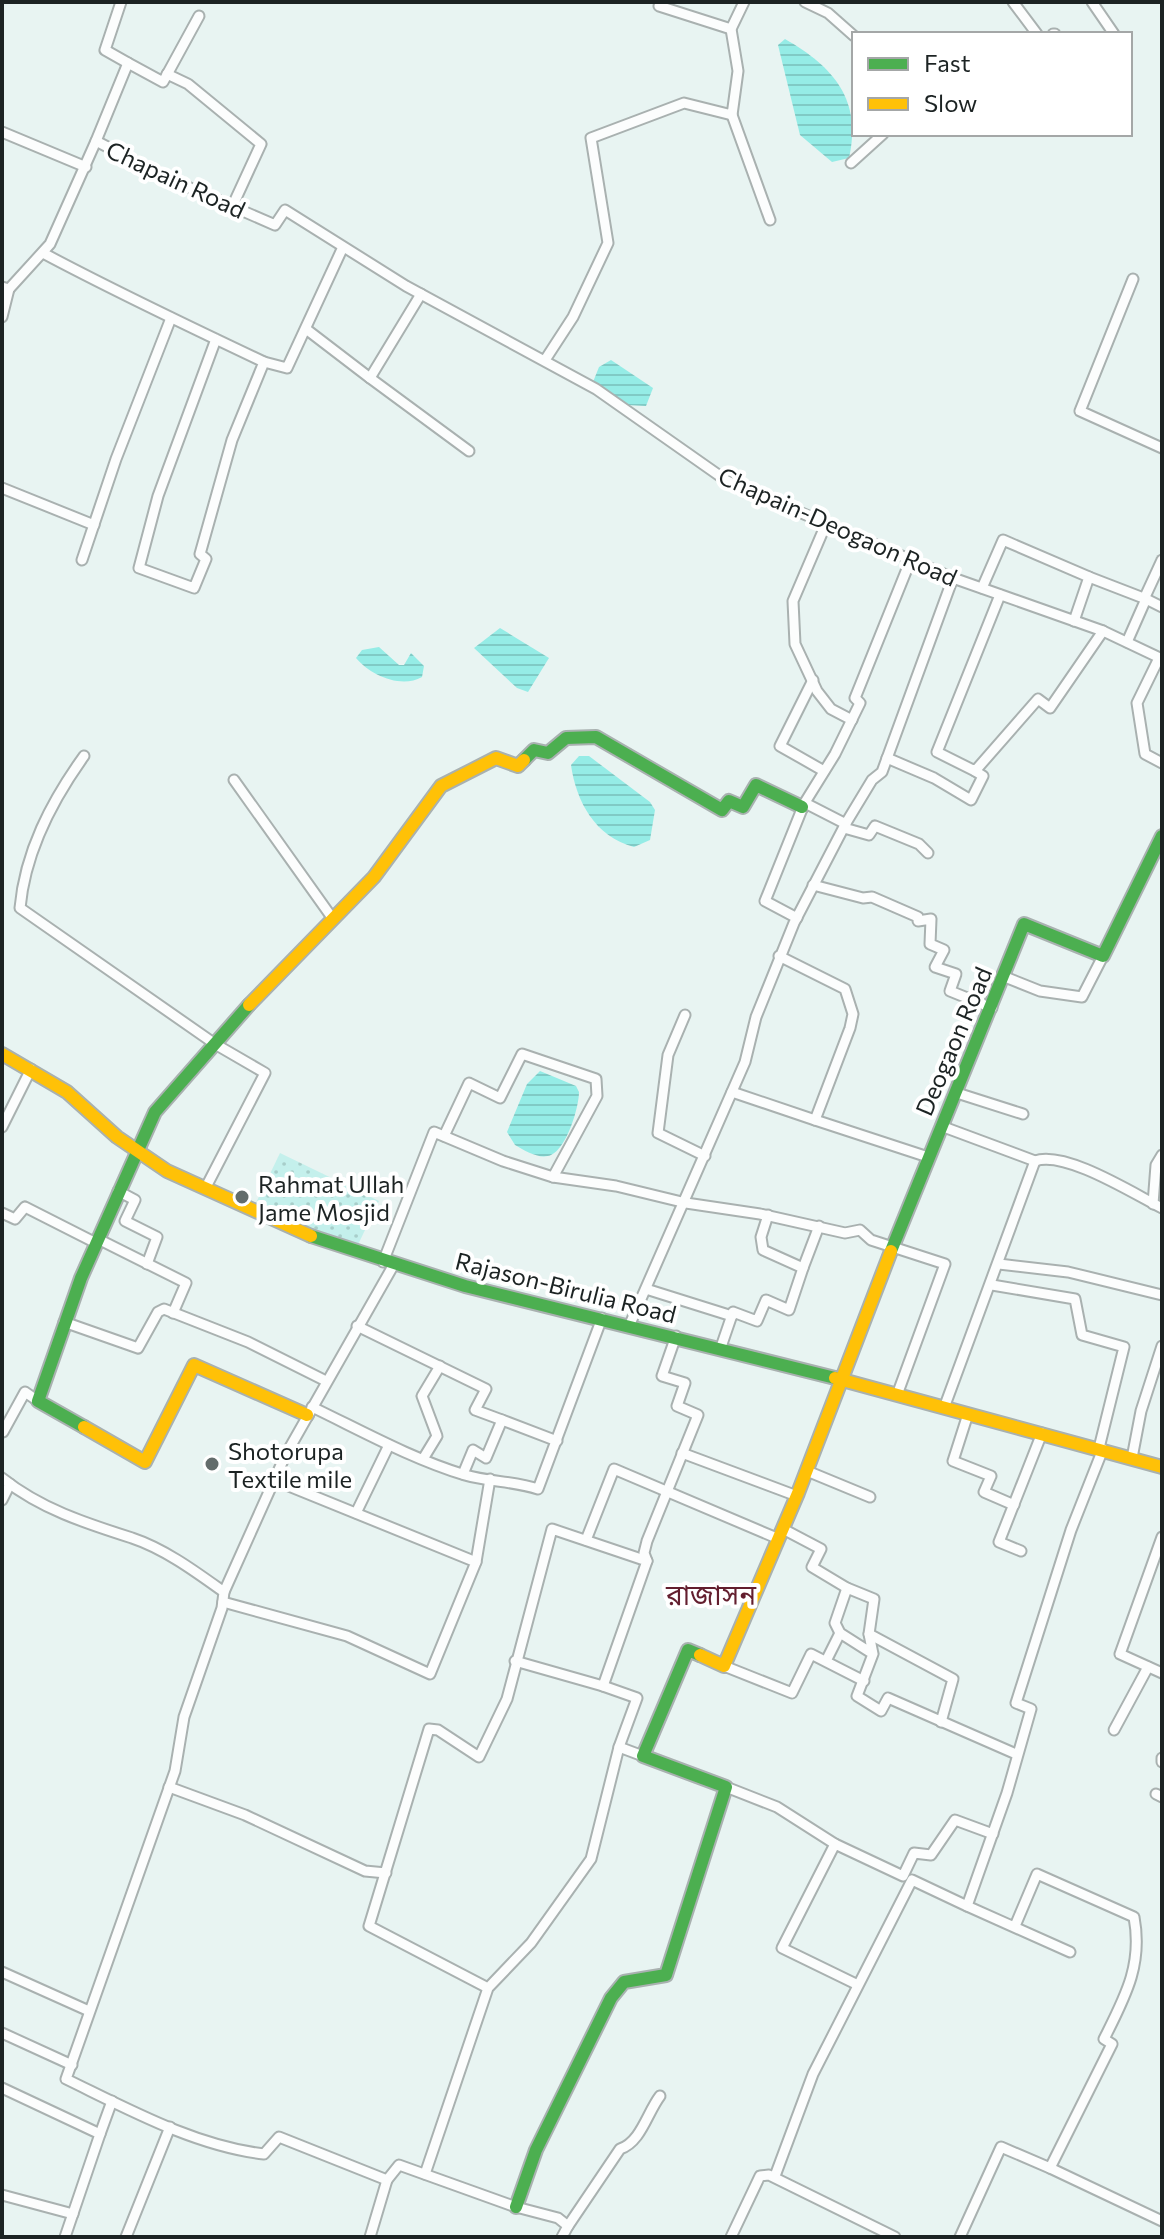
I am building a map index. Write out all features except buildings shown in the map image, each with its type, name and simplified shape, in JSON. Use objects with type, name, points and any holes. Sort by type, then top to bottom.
[{"type":"street","points":[[121,2],[105,50],[163,82],[199,16]]},
{"type":"street","points":[[661,2],[659,6],[731,29]]},
{"type":"street","points":[[744,2],[731,29],[738,71],[732,115],[770,220]]},
{"type":"street","points":[[805,2],[828,13],[852,34]]},
{"type":"street","points":[[1013,2],[1036,32]]},
{"type":"street","points":[[1092,2],[1113,32]]},
{"type":"street","points":[[96,141],[128,63]]},
{"type":"street","points":[[167,74],[188,84],[261,144],[232,207]]},
{"type":"street","points":[[545,360],[573,317],[608,243],[591,138],[684,103],[732,115]]},
{"type":"street","points":[[2,132],[86,167]]},
{"type":"street","points":[[851,163],[881,136]]},
{"type":"street","name":"Chapain Road","points":[[6,288],[43,253],[96,141],[275,225],[285,210],[406,286]]},
{"type":"street","points":[[43,253],[264,362],[287,368],[343,247]]},
{"type":"street","points":[[1133,279],[1080,411],[1162,448]]},
{"type":"street","name":"Chapain-Deogaon Road","points":[[406,286],[596,389],[727,481],[953,578],[1103,631],[1161,659]]},
{"type":"street","points":[[2,317],[6,288]]},
{"type":"street","points":[[370,378],[421,294]]},
{"type":"street","points":[[82,560],[171,318]]},
{"type":"street","points":[[306,329],[469,451]]},
{"type":"street","points":[[216,339],[158,496],[139,568],[194,588],[206,559],[200,554],[232,440],[264,362]]},
{"type":"street","points":[[2,488],[94,525]]},
{"type":"street","points":[[826,524],[793,601],[795,644],[831,709],[852,720]]},
{"type":"street","points":[[982,588],[1003,540],[1162,607]]},
{"type":"street","points":[[797,918],[765,901],[804,805],[860,703],[855,698],[911,559]]},
{"type":"street","points":[[1127,642],[1162,560]]},
{"type":"street","points":[[1074,621],[1089,577]]},
{"type":"street","points":[[630,1324],[686,1203],[732,1092],[779,956],[845,826],[872,780],[882,772],[953,578]]},
{"type":"street","points":[[887,758],[934,778],[971,800],[983,776],[937,752],[1000,595]]},
{"type":"street","points":[[975,771],[1038,699],[1050,708],[1103,631]]},
{"type":"street","points":[[1161,659],[1137,703],[1145,754],[1162,763]]},
{"type":"street","points":[[813,680],[780,746],[824,771]]},
{"type":"street","points":[[38,1401],[64,1322],[136,1149],[155,1112],[298,951],[390,859],[441,786],[482,762],[496,758],[518,766],[534,750],[548,753],[566,738],[596,737],[722,810],[729,801],[743,807],[756,785],[869,835],[875,826],[919,844],[928,853]]},
{"type":"street","points":[[84,756],[65,783],[33,845],[22,880],[20,908],[215,1044],[265,1073],[205,1189]]},
{"type":"street","points":[[234,780],[333,919]]},
{"type":"street","points":[[1005,977],[1040,991],[1082,997],[1162,836]]},
{"type":"street","points":[[813,885],[863,898],[872,897],[918,917],[918,921],[931,919],[930,944],[944,950],[935,967],[956,974],[950,991],[992,1008]]},
{"type":"street","name":"Deogaon Road","points":[[724,1666],[797,1496],[893,1245],[1005,977],[1024,924],[1103,956]]},
{"type":"street","points":[[779,956],[845,989],[853,1014],[815,1120]]},
{"type":"street","points":[[685,1015],[668,1055],[658,1133],[705,1156]]},
{"type":"street","name":"Rajason-Birulia Road","points":[[2,1054],[67,1092],[167,1171],[310,1236],[388,1264],[721,1347],[1162,1467]]},
{"type":"street","points":[[444,1136],[469,1083],[500,1098],[522,1054],[596,1079],[597,1096],[553,1177]]},
{"type":"street","points":[[2,1127],[31,1069]]},
{"type":"street","points":[[732,1092],[928,1157]]},
{"type":"street","points":[[957,1093],[1023,1114]]},
{"type":"street","points":[[941,1126],[1035,1161],[1044,1158],[1081,1167],[1158,1206],[1156,1165],[1162,1155]]},
{"type":"street","points":[[387,2180],[279,2137],[264,2154],[242,2151],[170,2127],[66,2079],[169,1787],[196,1678],[224,1597],[274,1480],[388,1264],[434,1132],[503,1161],[553,1177],[616,1186],[686,1203],[768,1215],[845,1233],[860,1230],[871,1240],[945,1264],[897,1395]]},
{"type":"street","points":[[944,1408],[992,1285],[1035,1161]]},
{"type":"street","points":[[118,1191],[135,1200],[125,1221],[157,1237],[147,1264]]},
{"type":"street","points":[[2,1213],[15,1219],[25,1207],[186,1283],[173,1313]]},
{"type":"street","points":[[768,1215],[761,1237],[763,1250],[803,1268]]},
{"type":"street","points":[[721,1347],[733,1312],[757,1321],[766,1300],[789,1310],[819,1226]]},
{"type":"street","points":[[999,1264],[1068,1272],[1162,1295]]},
{"type":"street","points":[[967,1906],[993,1834],[1031,1709],[1016,1703],[1071,1530],[1101,1448],[1124,1347],[1082,1335],[1075,1299],[992,1285]]},
{"type":"street","points":[[646,1289],[732,1316]]},
{"type":"street","points":[[64,1322],[138,1348],[158,1312],[164,1309],[248,1342],[326,1381]]},
{"type":"street","points":[[3,1432],[25,1392],[145,1462],[194,1365],[463,1474],[514,1481],[538,1489],[602,1318]]},
{"type":"street","points":[[357,1326],[486,1389],[475,1410],[557,1441]]},
{"type":"street","points":[[603,1686],[647,1561],[644,1553],[647,1541],[698,1415],[677,1406],[685,1383],[662,1376],[676,1336]]},
{"type":"street","points":[[1132,1458],[1141,1411],[1162,1346]]},
{"type":"street","points":[[423,1459],[437,1436],[422,1396],[440,1366]]},
{"type":"street","points":[[968,1414],[953,1461],[991,1476],[984,1492],[1014,1505]]},
{"type":"street","points":[[463,1474],[473,1450],[486,1458],[502,1420]]},
{"type":"street","points":[[1021,1551],[999,1542],[1042,1433]]},
{"type":"street","points":[[356,1513],[389,1445]]},
{"type":"street","points":[[682,1453],[797,1496]]},
{"type":"street","points":[[586,1540],[614,1469],[821,1549],[812,1567],[847,1588],[874,1599],[869,1634],[873,1654],[857,1696],[881,1711],[888,1698],[1016,1754]]},
{"type":"street","points":[[807,1471],[870,1497]]},
{"type":"street","points":[[2,1500],[6,1481],[50,1510],[146,1545],[186,1565],[224,1597],[347,1636],[430,1674],[476,1562],[490,1479]]},
{"type":"street","points":[[274,1480],[476,1562]]},
{"type":"street","points":[[488,1988],[369,1926],[429,1729],[438,1730],[472,1755],[482,1756],[507,1699],[552,1529],[647,1561]]},
{"type":"street","points":[[1162,1537],[1120,1654],[1162,1673]]},
{"type":"street","points":[[847,1588],[835,1623],[840,1633],[873,1654]]},
{"type":"street","points":[[826,1661],[840,1633]]},
{"type":"street","points":[[869,1634],[953,1679],[941,1722]]},
{"type":"street","points":[[643,1756],[688,1650],[792,1693],[811,1654],[864,1681]]},
{"type":"street","points":[[425,2174],[488,1988],[531,1943],[591,1859],[619,1747],[637,1698],[515,1661]]},
{"type":"street","points":[[1114,1730],[1148,1667]]},
{"type":"street","points":[[619,1747],[777,1807],[835,1844],[1070,1952]]},
{"type":"street","points":[[169,1787],[245,1815],[365,1871],[386,1873]]},
{"type":"street","points":[[516,2207],[542,2137],[611,1998],[624,1982],[666,1975],[726,1787]]},
{"type":"street","points":[[775,2176],[813,2074],[907,1878],[914,1853],[931,1855],[955,1820],[993,1834]]},
{"type":"street","points":[[835,1844],[782,1948],[856,1984]]},
{"type":"street","points":[[1015,1926],[1037,1874],[1134,1917],[1140,1946],[1128,1990],[1104,2039],[1112,2044],[1050,2168]]},
{"type":"street","points":[[2,1972],[89,2011]]},
{"type":"street","points":[[2,2033],[72,2065]]},
{"type":"street","points":[[2,2088],[100,2134]]},
{"type":"street","points":[[562,2237],[620,2149],[629,2146],[641,2129],[660,2096]]},
{"type":"street","points":[[65,2237],[112,2101]]},
{"type":"street","points":[[126,2237],[170,2127]]},
{"type":"street","points":[[960,2237],[1001,2147],[1162,2221]]},
{"type":"street","points":[[370,2237],[387,2180],[399,2165],[516,2207],[558,2218],[568,2226]]},
{"type":"street","points":[[731,2237],[760,2176],[775,2176],[895,2237]]},
{"type":"street","points":[[2,2195],[73,2214]]},
{"type":"shaded area","points":[[280,1153],[379,1201],[353,1255],[254,1207]]},
{"type":"water","points":[[785,39],[818,61],[840,87],[851,119],[849,158],[832,162],[800,135],[778,45]]},
{"type":"water","points":[[611,360],[653,388],[646,406],[626,405],[593,382],[599,367]]},
{"type":"water","points":[[500,628],[549,658],[528,692],[517,688],[474,648]]},
{"type":"water","points":[[379,647],[399,665],[404,665],[411,653],[424,666],[422,677],[396,681],[377,675],[356,658],[362,650]]},
{"type":"water","points":[[579,756],[589,756],[650,802],[655,810],[650,840],[634,847],[608,835],[598,826],[577,792],[571,765]]},
{"type":"water","points":[[540,1071],[576,1086],[579,1092],[567,1136],[557,1151],[547,1156],[533,1154],[515,1145],[507,1132],[527,1084]]},
{"type":"traffic: fast","points":[[524,760],[534,750],[548,753],[566,738],[596,737],[722,810],[729,801],[743,807],[756,785],[802,807]]},
{"type":"traffic: fast","points":[[891,1251],[1024,924],[1103,956],[1162,836]]},
{"type":"traffic: fast","points":[[84,1427],[38,1401],[81,1278],[155,1112],[249,1005]]},
{"type":"traffic: fast","points":[[311,1236],[465,1286],[835,1378]]},
{"type":"traffic: fast","points":[[516,2207],[536,2150],[611,1998],[624,1982],[666,1975],[726,1787],[643,1756],[688,1650],[700,1655]]},
{"type":"traffic: slow","points":[[249,1005],[374,877],[441,786],[496,758],[518,766],[524,760]]},
{"type":"traffic: slow","points":[[2,1054],[67,1092],[117,1137],[167,1171],[311,1236]]},
{"type":"traffic: slow","points":[[700,1655],[724,1666],[798,1493],[891,1251]]},
{"type":"traffic: slow","points":[[84,1427],[145,1462],[194,1365],[307,1415]]},
{"type":"traffic: slow","points":[[835,1378],[1162,1467]]},
{"type":"place","name":"Rahmat Ullah Jame Mosjid","points":[[242,1197]]},
{"type":"place","name":"Shotorupa Textile mile","points":[[212,1464]]},
{"type":"district","name":"রাজাসন","points":[[711,1594]]}]
